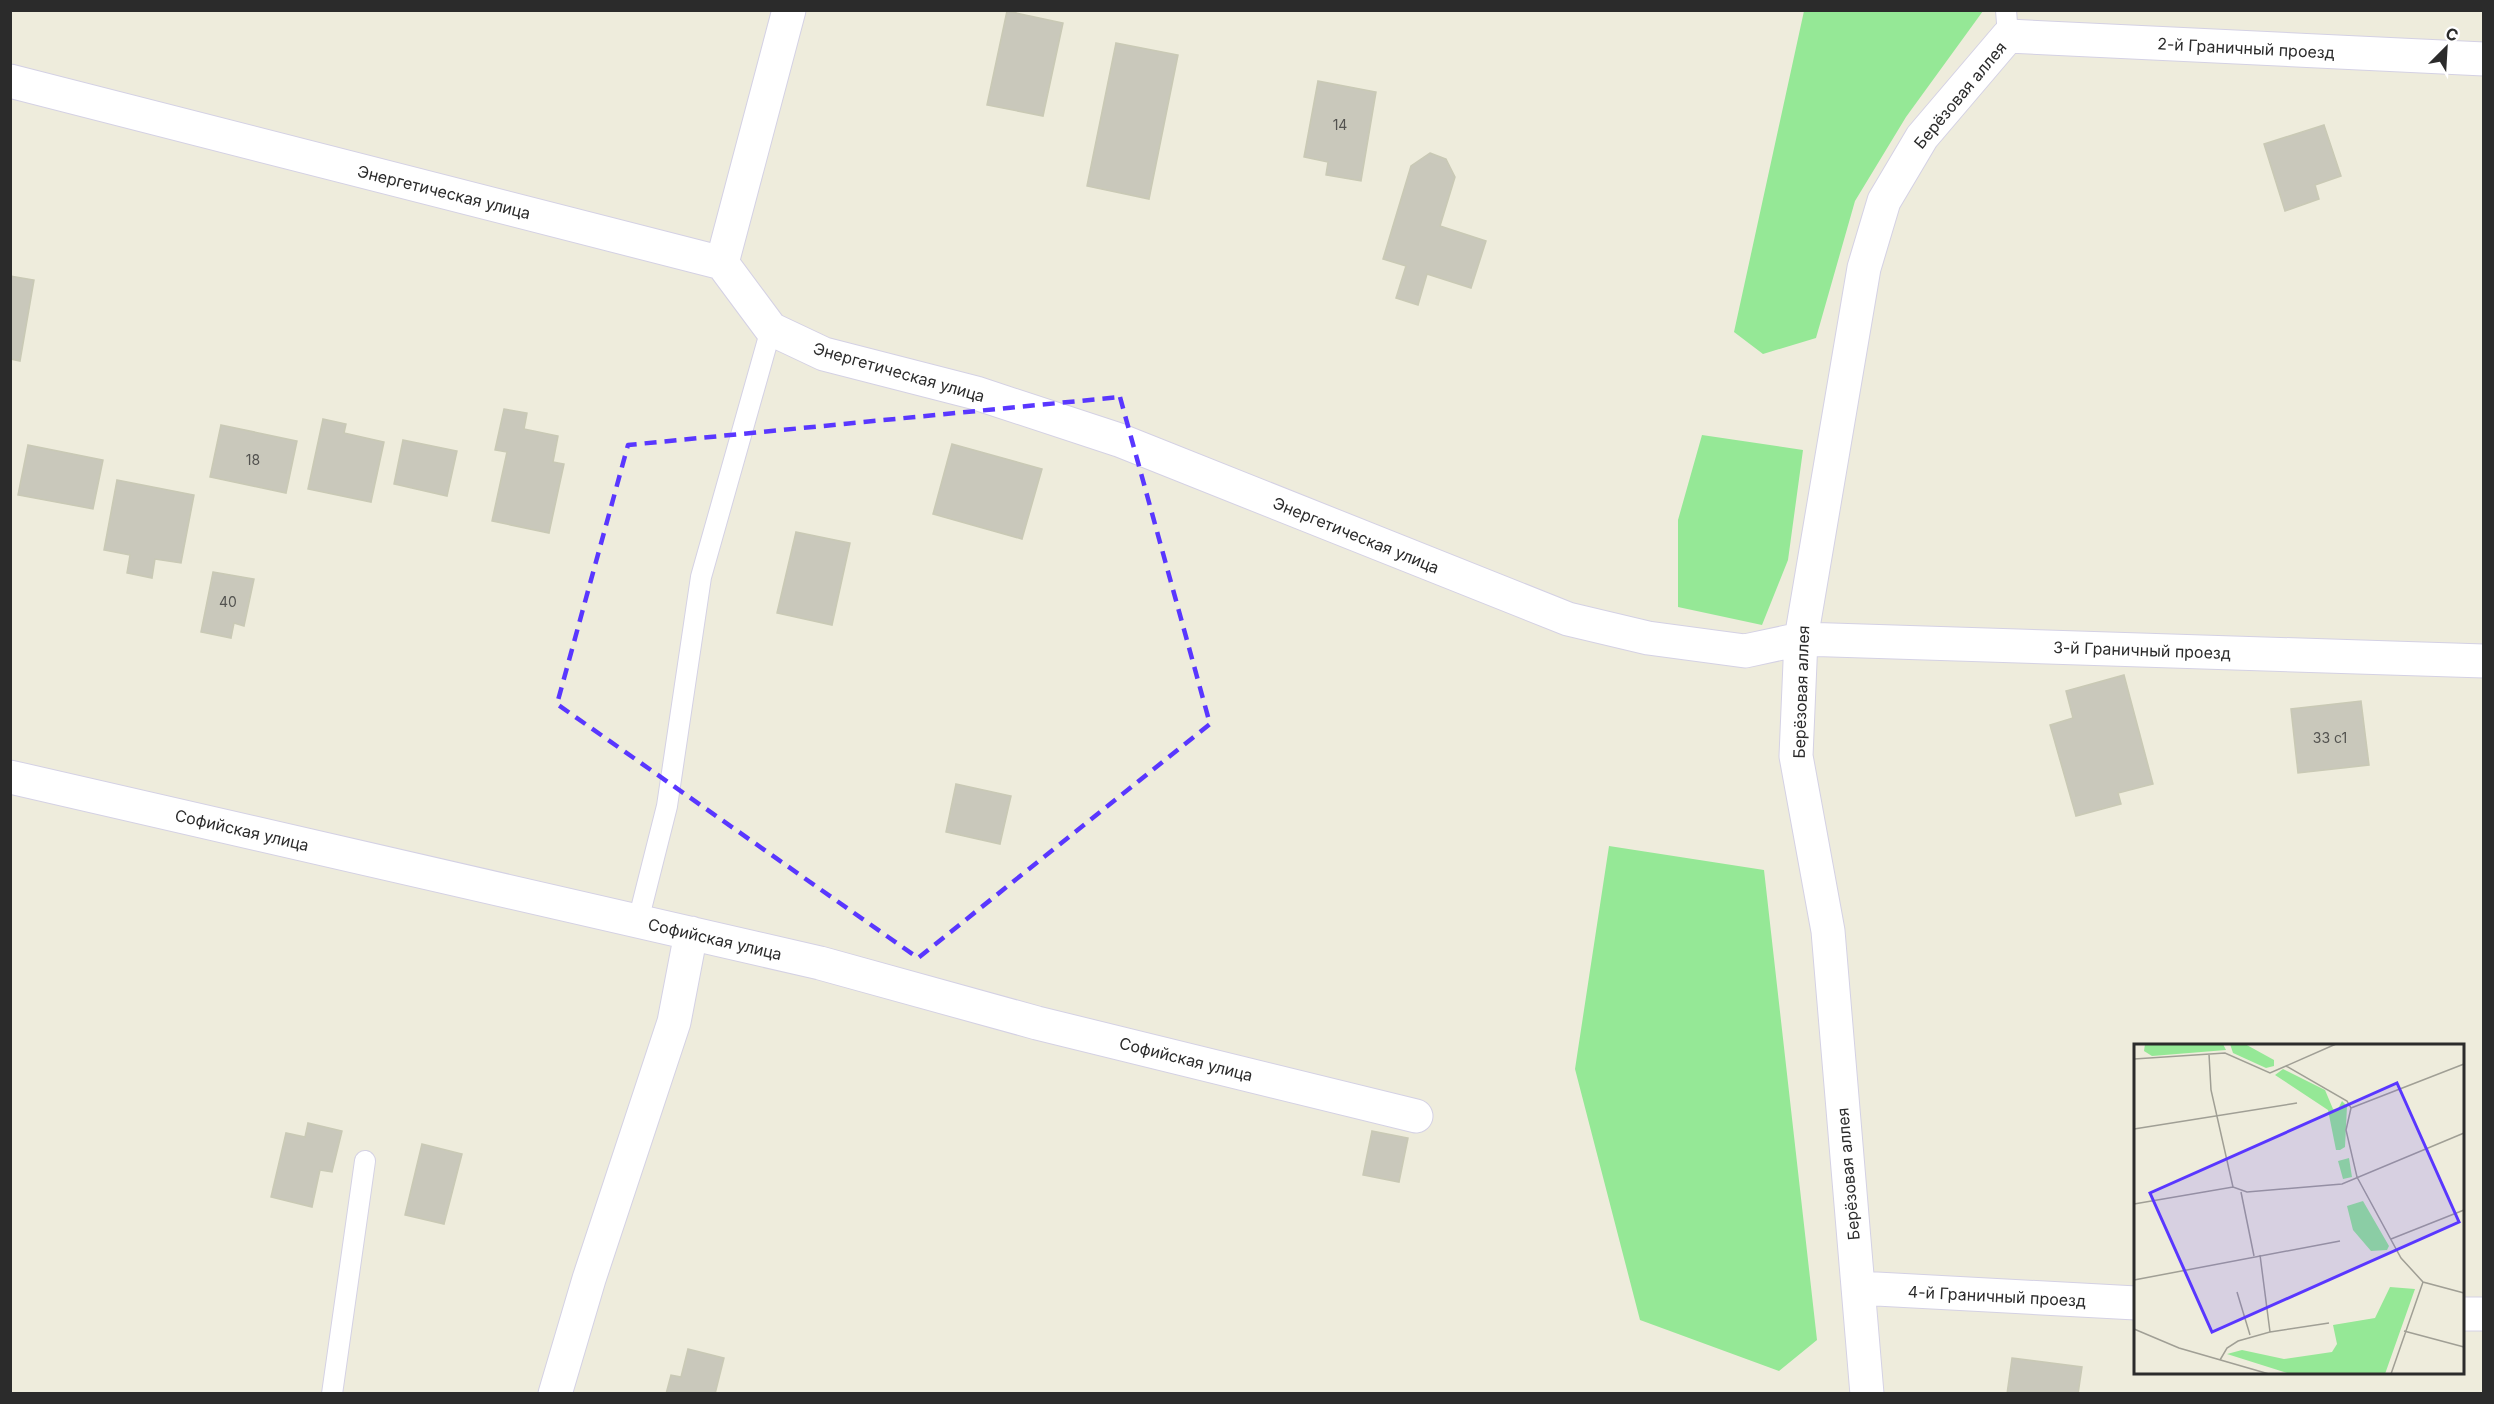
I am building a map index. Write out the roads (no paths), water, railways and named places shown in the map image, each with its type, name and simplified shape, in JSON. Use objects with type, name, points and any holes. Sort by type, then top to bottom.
[{"type":"street","points":[[722,263],[789,10]]},
{"type":"street","name":"2-й Граничный проезд","points":[[2007,23],[2484,59]]},
{"type":"street","name":"Берёзовая аллея","points":[[1867,1394],[1828,931],[1796,756],[1801,639],[1864,268],[1884,201],[1922,136],[2007,23]]},
{"type":"street","name":"Энергетическая улица","points":[[10,81],[722,263],[771,329],[824,354],[976,393],[1119,440],[1568,620],[1648,638],[1745,651],[1801,639]]},
{"type":"street","name":"3-й Граничный проезд","points":[[1801,639],[2484,661]]},
{"type":"street","name":"Софийская улица","points":[[10,777],[820,963],[1037,1023],[1416,1116]]},
{"type":"street","points":[[555,1394],[589,1279],[674,1023],[691,933]]},
{"type":"street","name":"4-й Граничный проезд","points":[[1858,1288],[2134,1303]]},
{"type":"street","points":[[2464,1314],[2484,1314]]},
{"type":"lane","points":[[638,921],[667,806],[701,577],[771,329]]},
{"type":"lane","points":[[332,1394],[364,1161]]}]
